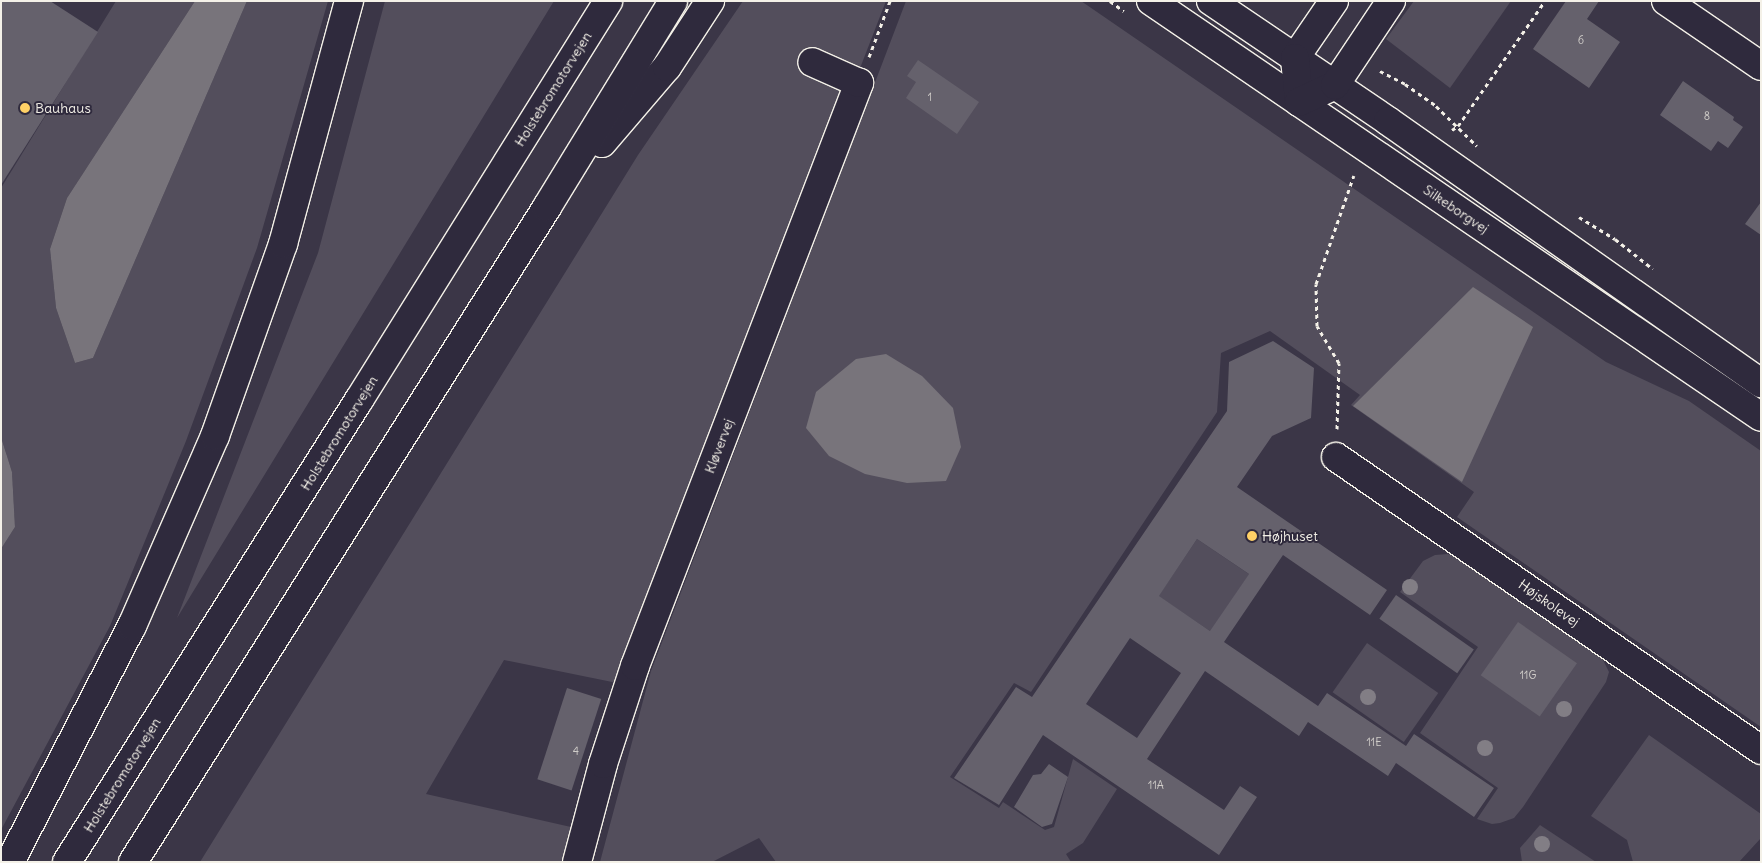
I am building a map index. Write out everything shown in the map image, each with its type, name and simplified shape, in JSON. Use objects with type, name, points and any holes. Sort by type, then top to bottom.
[{"type":"main road","points":[[10,862],[132,626],[215,436],[283,244],[349,1]]},
{"type":"main road","name":"Holstebromotorvejen","points":[[67,862],[608,1]]},
{"type":"main road","points":[[133,861],[548,207],[673,1]]},
{"type":"main road","points":[[548,207],[667,67],[710,1]]},
{"type":"main road","name":"Silkeborgvej","points":[[1151,1],[1761,418]]},
{"type":"main road","points":[[1212,1],[1761,382]]},
{"type":"main road","points":[[1334,1],[1295,58],[1299,102],[1335,86],[1391,1]]},
{"type":"main road","points":[[1666,1],[1761,66]]},
{"type":"main road","points":[[812,62],[859,83]]},
{"type":"main road","name":"Kløvervej","points":[[577,862],[603,764],[635,666],[859,83]]},
{"type":"main road","name":"Højskolevej","points":[[1336,457],[1761,750]]},
{"type":"path","points":[[859,83],[890,1]]},
{"type":"path","points":[[1458,126],[1545,1]]},
{"type":"path","points":[[1408,93],[1411,88]]},
{"type":"path","points":[[1336,457],[1339,363],[1317,326],[1316,284],[1355,170]]},
{"type":"shaded area","points":[[116,1],[195,1],[67,198],[50,249],[56,308],[75,363],[93,358],[247,1],[328,1],[257,248],[186,441],[110,626],[1,830],[1,549],[15,527],[12,472],[1,437],[1,188]]},
{"type":"shaded area","points":[[195,1],[247,1],[93,358],[75,363],[56,308],[50,249],[67,198]]},
{"type":"shaded area","points":[[385,1],[554,1],[177,618],[318,253]]},
{"type":"shaded area","points":[[743,1],[886,1],[622,684],[504,660],[426,794],[571,827],[563,862],[200,862],[638,155]]},
{"type":"shaded area","points":[[906,1],[1081,1],[1606,362],[1689,401],[1761,451],[1761,727],[1457,517],[1474,492],[1351,405],[1360,395],[1270,331],[1221,353],[1217,412],[1031,692],[1014,683],[950,777],[999,808],[1003,802],[1045,830],[1054,827],[1073,759],[1117,789],[1083,843],[1066,854],[1071,862],[776,862],[759,838],[712,862],[600,862],[651,671]]},
{"type":"shaded area","points":[[1414,1],[1511,1],[1450,88],[1386,39]]},
{"type":"shaded area","points":[[1473,287],[1533,327],[1462,482],[1353,406]]},
{"type":"shaded area","points":[[886,354],[922,376],[953,408],[961,447],[946,481],[907,483],[865,474],[829,456],[806,428],[816,392],[856,359]]},
{"type":"shaded area","points":[[1,437],[12,472],[15,527],[1,549]]},
{"type":"shaded area","points":[[1197,539],[1249,574],[1211,631],[1158,596]]},
{"type":"shaded area","points":[[1448,554],[1459,558],[1601,656],[1609,672],[1606,682],[1523,807],[1514,818],[1500,823],[1492,824],[1477,819],[1498,788],[1420,733],[1478,647],[1400,592],[1423,561],[1435,555]]},
{"type":"shaded area","points":[[1367,643],[1438,693],[1404,742],[1333,692]]},
{"type":"shaded area","points":[[1649,735],[1761,814],[1761,838],[1739,862],[1633,862],[1627,840],[1591,816]]},
{"type":"shaded area","points":[[1540,825],[1596,862],[1522,862],[1520,848]]},
{"type":"building","name":"Bauhaus","points":[[1,1],[50,1],[98,32],[1,185]]},
{"type":"building","points":[[1566,1],[1599,1],[1587,19],[1620,42],[1589,88],[1533,49]]},
{"type":"building","points":[[918,60],[979,102],[957,134],[906,98],[916,82],[907,76]]},
{"type":"building","points":[[1683,81],[1734,117],[1733,120],[1743,127],[1728,148],[1718,141],[1711,151],[1660,115]]},
{"type":"building","points":[[1761,202],[1761,235],[1745,224]]},
{"type":"building","points":[[1273,341],[1314,368],[1311,418],[1272,436],[1237,487],[1387,590],[1370,615],[1283,555],[1224,642],[1318,706],[1327,693],[1406,746],[1414,734],[1494,788],[1474,817],[1396,763],[1388,776],[1308,722],[1299,736],[1205,671],[1147,759],[1224,810],[1240,786],[1257,797],[1219,855],[1043,735],[999,805],[954,778],[1016,687],[1032,697],[1227,411],[1229,362]],"holes":[[[1197,539],[1249,574],[1210,631],[1159,596]],[[1130,638],[1181,673],[1137,738],[1086,704]]]},
{"type":"building","points":[[1396,595],[1474,649],[1457,673],[1379,619]]},
{"type":"building","points":[[1518,622],[1577,663],[1540,717],[1481,675]]},
{"type":"building","points":[[567,688],[601,699],[572,790],[537,779]]},
{"type":"building","points":[[1049,764],[1068,777],[1052,824],[1042,827],[1014,807],[1033,775],[1041,774]]},
{"type":"place","name":"Bauhaus","points":[[25,108]]},
{"type":"place","name":"Højhuset","points":[[1252,536]]}]
